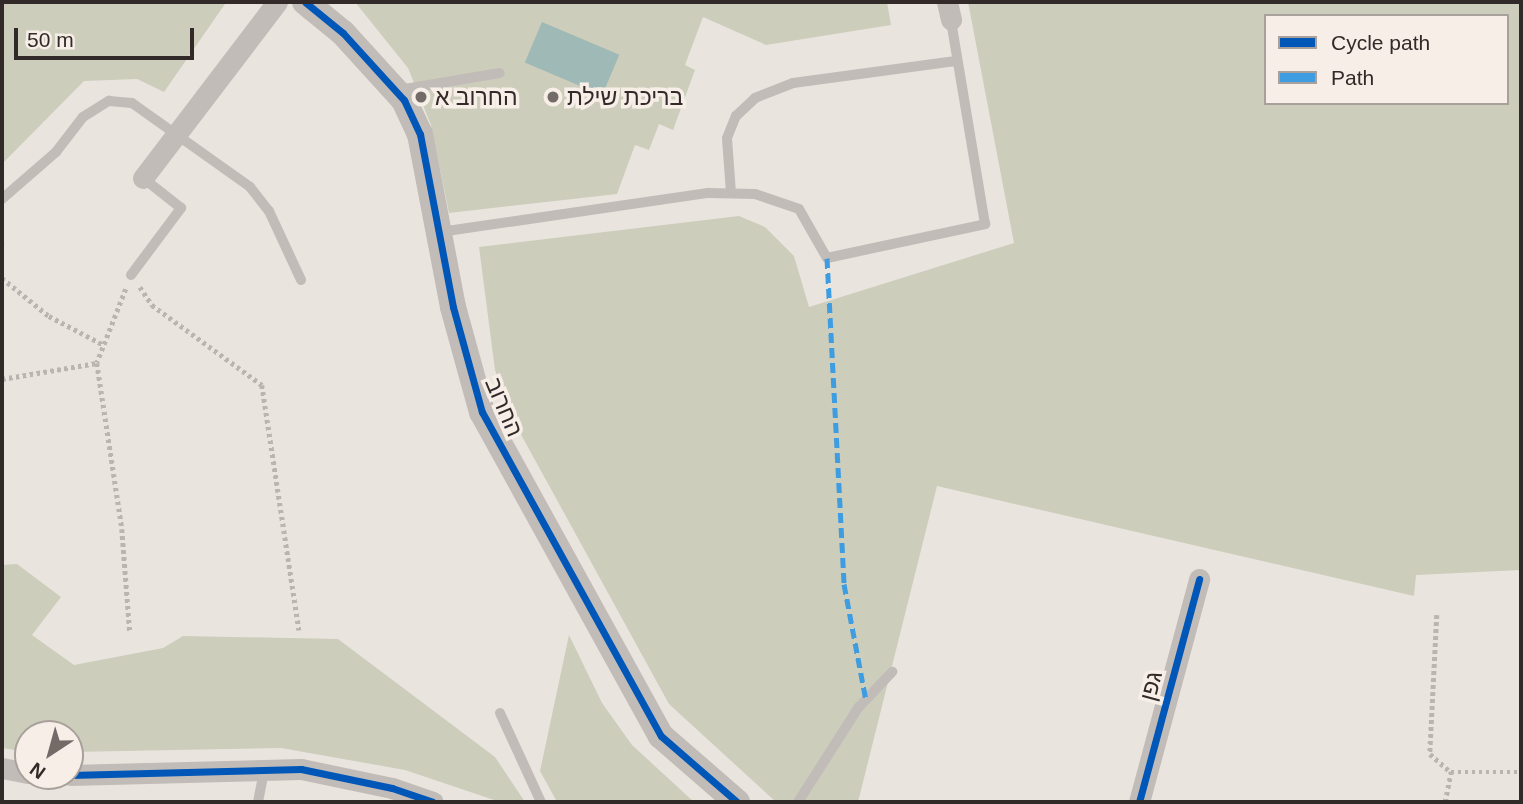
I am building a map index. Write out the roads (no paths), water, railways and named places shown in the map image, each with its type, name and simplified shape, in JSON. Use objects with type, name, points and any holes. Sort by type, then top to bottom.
[{"type":"street","points":[[143,178],[276,2]]},
{"type":"street","name":"החרוב","points":[[305,2],[343,33],[396,91],[420,134],[466,365],[503,454],[661,736],[737,802]]},
{"type":"street","name":"גפן","points":[[1139,802],[1199,579]]},
{"type":"street","points":[[84,775],[301,769],[392,788],[433,802]]},
{"type":"lane","points":[[440,232],[672,195],[731,193],[755,194],[799,209],[827,258],[985,224],[949,11]]},
{"type":"lane","points":[[731,193],[727,138],[736,116],[755,98],[793,83],[956,61]]},
{"type":"lane","points":[[396,91],[500,73]]},
{"type":"lane","points":[[2,199],[56,152],[83,117],[109,101],[132,103],[178,132],[250,187],[269,211],[301,280]]},
{"type":"lane","points":[[131,275],[181,208],[143,178]]},
{"type":"lane","points":[[798,802],[858,708],[892,671]]},
{"type":"lane","points":[[500,713],[541,802]]},
{"type":"lane","points":[[258,802],[264,771]]},
{"type":"water","points":[[542,22],[619,55],[602,95],[525,63]]},
{"type":"place","name":"החרוב א","points":[[421,97]]},
{"type":"place","name":"בריכת שילת","points":[[553,97]]}]
